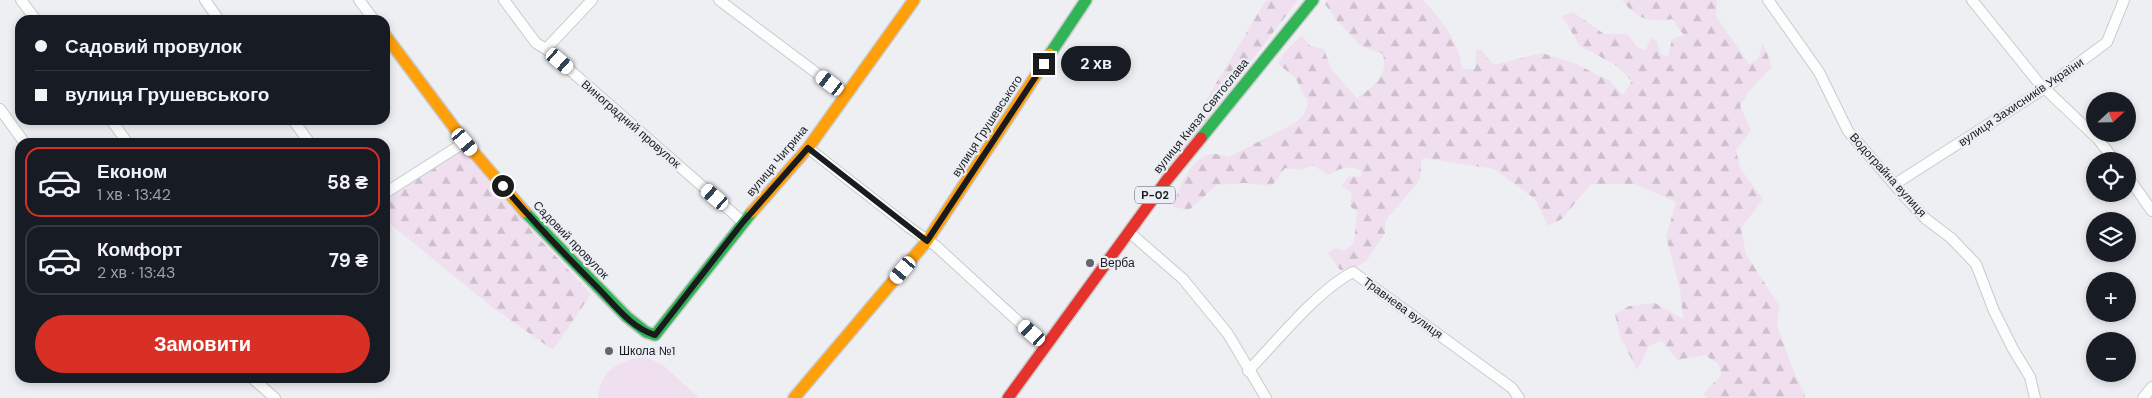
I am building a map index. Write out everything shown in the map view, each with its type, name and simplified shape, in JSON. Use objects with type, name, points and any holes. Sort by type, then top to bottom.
[{"type":"street","points":[[21,0],[32,15]]},
{"type":"street","points":[[205,0],[216,15]]},
{"type":"street","points":[[359,0],[370,15]]},
{"type":"street","name":"Виноградний провулок","points":[[504,0],[536,43],[546,49],[743,222]]},
{"type":"street","points":[[546,49],[592,0]]},
{"type":"street","points":[[719,0],[846,95]]},
{"type":"street","name":"вулиця Чигрина","points":[[655,335],[743,222],[808,148],[914,0]]},
{"type":"street","name":"вулиця Грушевського","points":[[794,398],[927,241],[1086,0]]},
{"type":"street","name":"вулиця Князя Святослава","points":[[1008,398],[1166,181],[1313,0]]},
{"type":"street","name":"Водограйна вулиця","points":[[1768,0],[1819,72],[1848,131],[1926,219],[1951,238],[1976,264],[1994,312],[2013,350],[2030,377],[2035,398]]},
{"type":"street","points":[[1972,0],[2045,88],[2098,139],[2108,152]]},
{"type":"street","name":"вулиця Захисників України","points":[[1895,184],[2045,88],[2107,42],[2124,0]]},
{"type":"street","name":"Садовий провулок","points":[[390,42],[465,142],[528,215],[627,317],[646,332],[655,335]]},
{"type":"street","points":[[0,109],[21,138]]},
{"type":"street","points":[[114,125],[124,138]]},
{"type":"street","points":[[297,125],[306,138]]},
{"type":"street","points":[[390,191],[465,142]]},
{"type":"street","points":[[808,148],[927,241],[936,246],[1045,346]]},
{"type":"street","points":[[2136,188],[2152,211]]},
{"type":"street","points":[[1128,232],[1183,279],[1228,334],[1248,371],[1266,398]]},
{"type":"street","name":"Травнева вулиця","points":[[1248,371],[1319,298],[1340,279],[1354,272],[1512,388],[1519,398]]},
{"type":"street","points":[[258,383],[275,398]]},
{"type":"street","points":[[2143,398],[2152,387]]},
{"type":"green space","points":[[1266,0],[1298,0],[1171,166],[1167,161]]},
{"type":"green space","points":[[1328,0],[1423,0],[1448,31],[1457,48],[1463,69],[1475,69],[1476,49],[1481,50],[1494,65],[1542,53],[1574,63],[1610,81],[1623,95],[1632,81],[1614,64],[1580,46],[1562,16],[1573,12],[1604,34],[1627,34],[1637,47],[1646,50],[1650,38],[1657,41],[1660,54],[1668,57],[1672,39],[1684,35],[1673,19],[1650,20],[1638,16],[1622,0],[1717,0],[1716,16],[1749,64],[1758,59],[1763,43],[1772,67],[1750,90],[1740,106],[1751,130],[1736,150],[1740,168],[1763,199],[1741,228],[1746,254],[1780,307],[1776,322],[1792,367],[1806,398],[1707,398],[1703,394],[1722,374],[1718,364],[1705,355],[1677,360],[1662,341],[1649,346],[1637,370],[1620,336],[1615,314],[1629,306],[1655,303],[1683,319],[1680,289],[1666,237],[1676,202],[1635,184],[1591,184],[1562,219],[1548,226],[1535,199],[1494,169],[1424,158],[1421,161],[1420,180],[1385,221],[1385,233],[1367,260],[1356,268],[1340,270],[1328,253],[1335,248],[1345,250],[1354,243],[1357,212],[1350,206],[1352,193],[1342,186],[1349,176],[1361,177],[1361,171],[1357,169],[1344,168],[1328,175],[1313,165],[1300,170],[1285,168],[1272,186],[1245,183],[1217,185],[1189,210],[1173,207],[1182,182],[1199,160],[1214,154],[1229,157],[1295,123],[1304,115],[1308,103],[1295,77],[1278,64],[1283,54],[1302,35],[1310,46],[1324,49],[1331,69],[1357,98],[1378,80],[1383,69],[1383,54],[1361,46],[1338,22],[1325,4]]},
{"type":"green space","points":[[464,149],[531,230],[591,294],[553,350],[492,307],[390,224],[390,194]]},
{"type":"green space","points":[[645,356],[664,366],[699,398],[598,398],[600,388],[607,373],[619,364]]},
{"type":"traffic: fast","points":[[1050,54],[1086,0]]},
{"type":"traffic: fast","points":[[1201,138],[1313,0]]},
{"type":"traffic: fast","points":[[525,212],[627,317],[646,332],[655,335],[752,212]]},
{"type":"traffic: slow","points":[[752,212],[808,148],[914,0]]},
{"type":"traffic: slow","points":[[390,42],[465,142],[525,212]]},
{"type":"traffic: slow","points":[[794,398],[927,241],[1050,54]]},
{"type":"traffic: jam","points":[[1008,398],[1166,181],[1201,138]]},
{"type":"place","name":"Верба","points":[[1090,263]]},
{"type":"place","name":"Школа №1","points":[[609,351]]},
{"type":"route","points":[[503,186],[528,215],[627,317],[646,332],[655,335],[743,222],[808,148],[927,241],[1044,64]]}]
